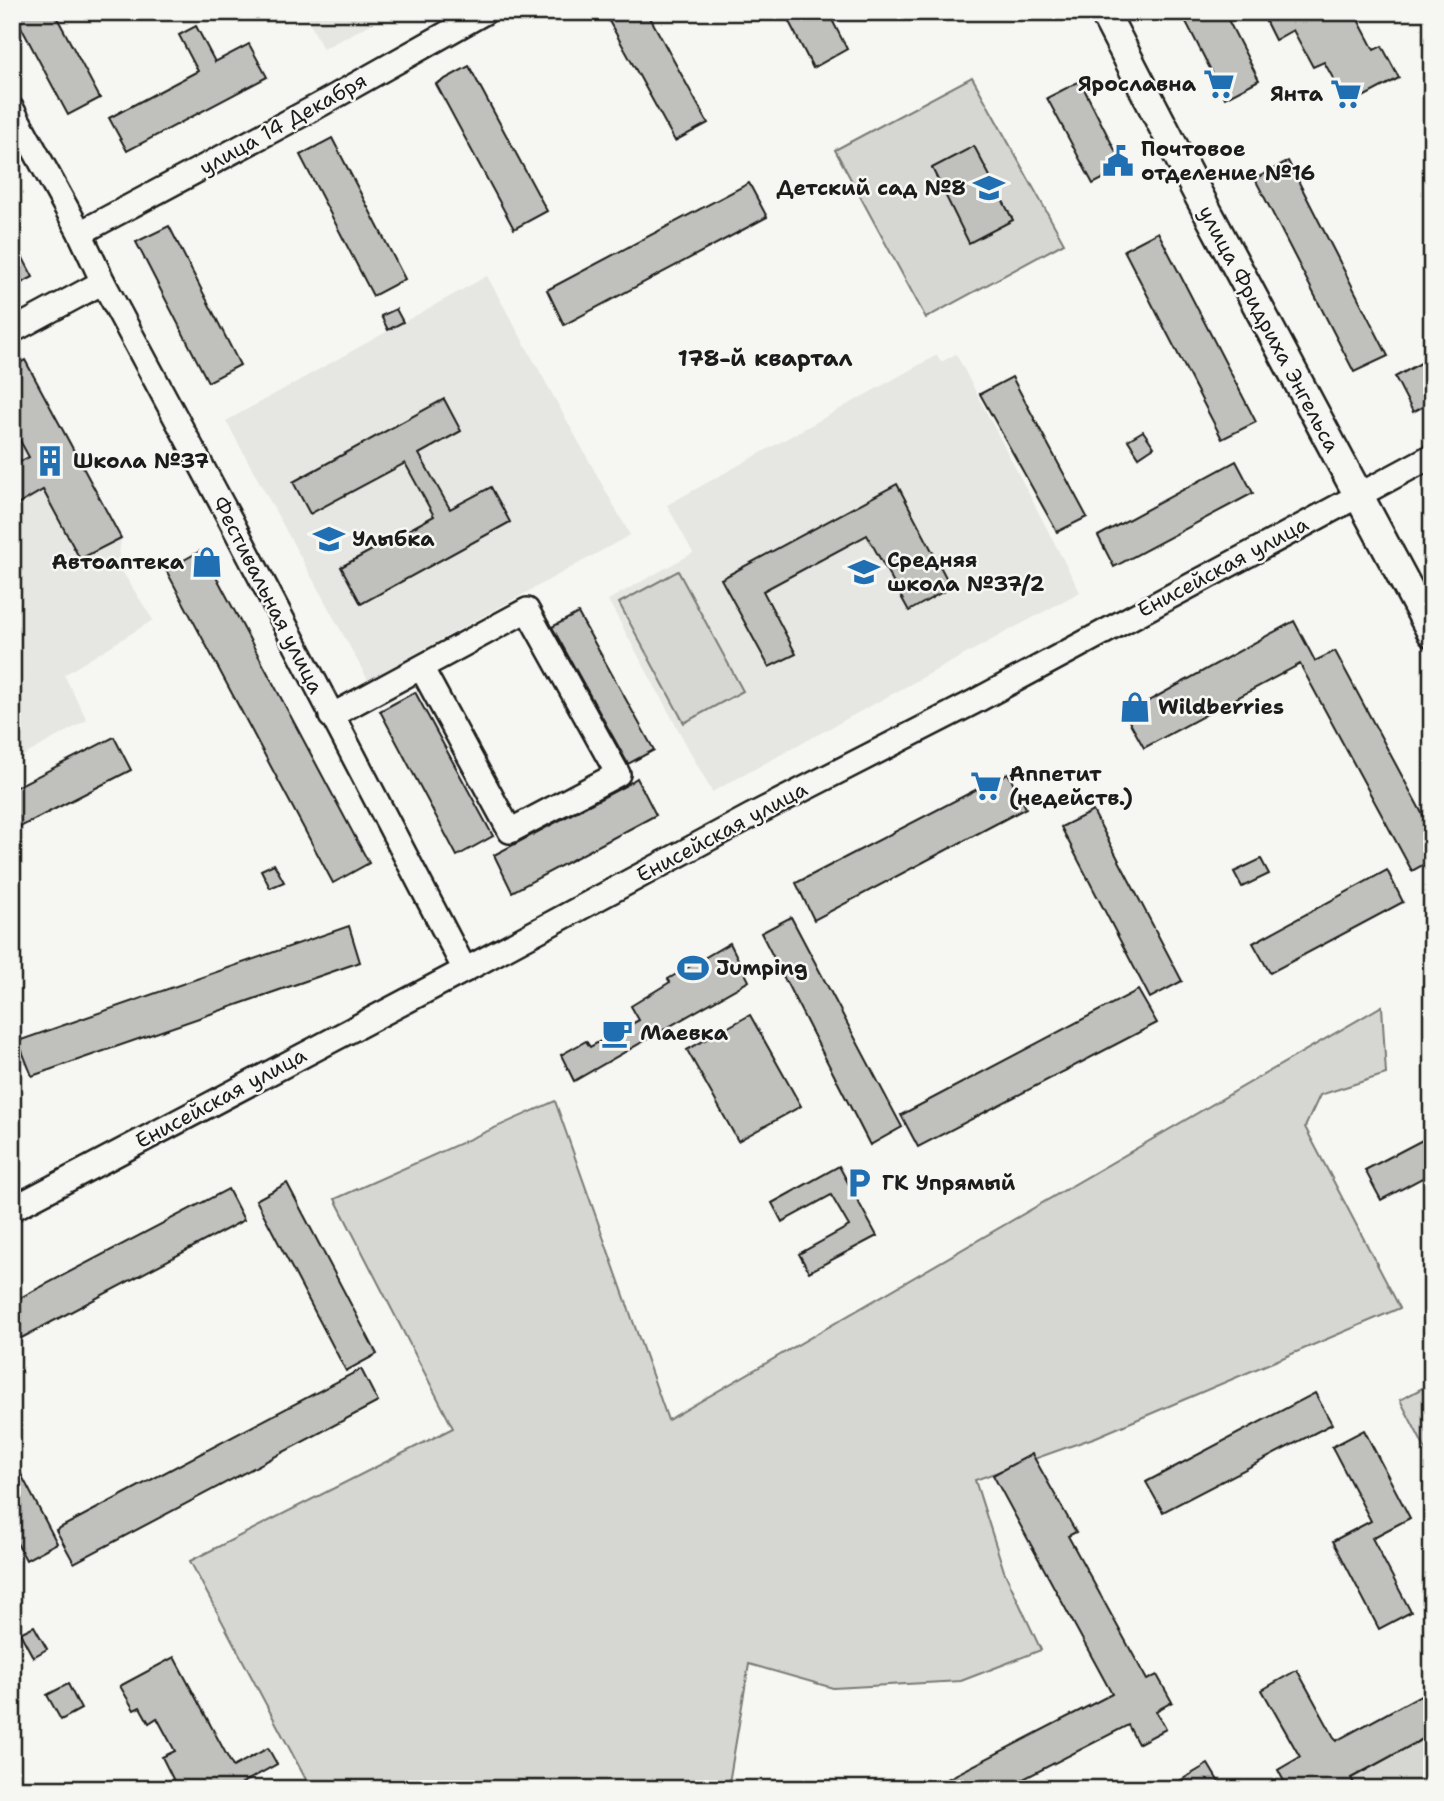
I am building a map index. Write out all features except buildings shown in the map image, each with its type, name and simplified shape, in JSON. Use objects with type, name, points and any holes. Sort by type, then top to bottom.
[{"type":"street","name":"улица 14 Декабря","points":[[80,233],[316,107],[485,12]]},
{"type":"street","name":"улица Фридриха Энгельса","points":[[1104,12],[1432,633]]},
{"type":"street","name":"Фестивальная улица","points":[[12,109],[80,233],[103,282],[466,970]]},
{"type":"street","points":[[12,331],[103,282]]},
{"type":"street","name":"Енисейская улица","points":[[12,1209],[466,970],[751,816],[974,702],[1432,456]]},
{"type":"street","points":[[331,716],[527,610],[618,774],[510,831],[422,669]]},
{"type":"shaded area","points":[[304,12],[394,12],[323,49]]},
{"type":"shaded area","points":[[972,77],[1064,243],[926,318],[835,150]]},
{"type":"shaded area","points":[[487,276],[630,535],[368,680],[226,421]]},
{"type":"shaded area","name":"Средняя школа №37/2","points":[[956,354],[1080,592],[712,792],[608,600],[693,553],[667,505],[937,355],[941,362]]},
{"type":"shaded area","points":[[12,426],[29,457],[12,466]]},
{"type":"shaded area","points":[[43,490],[80,559],[121,538],[118,565],[153,620],[64,675],[87,720],[12,762],[12,508]]},
{"type":"shaded area","points":[[678,571],[743,691],[684,723],[619,603]]},
{"type":"shaded area","points":[[1382,1006],[1386,1074],[1320,1095],[1305,1127],[1400,1308],[1096,1437],[975,1480],[1004,1571],[1041,1650],[961,1681],[833,1688],[749,1664],[728,1789],[311,1789],[190,1561],[453,1428],[335,1199],[555,1101],[668,1420]]},
{"type":"shaded area","points":[[1432,1383],[1432,1462],[1400,1400]]},
{"type":"shaded area","points":[[1432,1734],[1432,1789],[1357,1789],[1351,1778]]},
{"type":"place","name":"Ярославна","points":[[1219,84]]},
{"type":"place","name":"Янта","points":[[1346,94]]},
{"type":"place","name":"Почтовое отделение №16","points":[[1118,161]]},
{"type":"place","name":"Детский сад №8","points":[[989,188]]},
{"type":"place","name":"Школа №37","points":[[50,461]]},
{"type":"place","name":"Улыбка","points":[[329,539]]},
{"type":"place","name":"Автоаптека","points":[[207,562]]},
{"type":"place","name":"Средняя школа №37/2","points":[[864,572]]},
{"type":"place","name":"Wildberries","points":[[1135,707]]},
{"type":"place","name":"Аппетит (недейств.)","points":[[986,786]]},
{"type":"place","name":"Jumping","points":[[693,968]]},
{"type":"place","name":"Маевка","points":[[617,1033]]},
{"type":"place","name":"ГК Упрямый","points":[[859,1183]]},
{"type":"district","name":"178-й квартал","points":[[765,358]]}]
